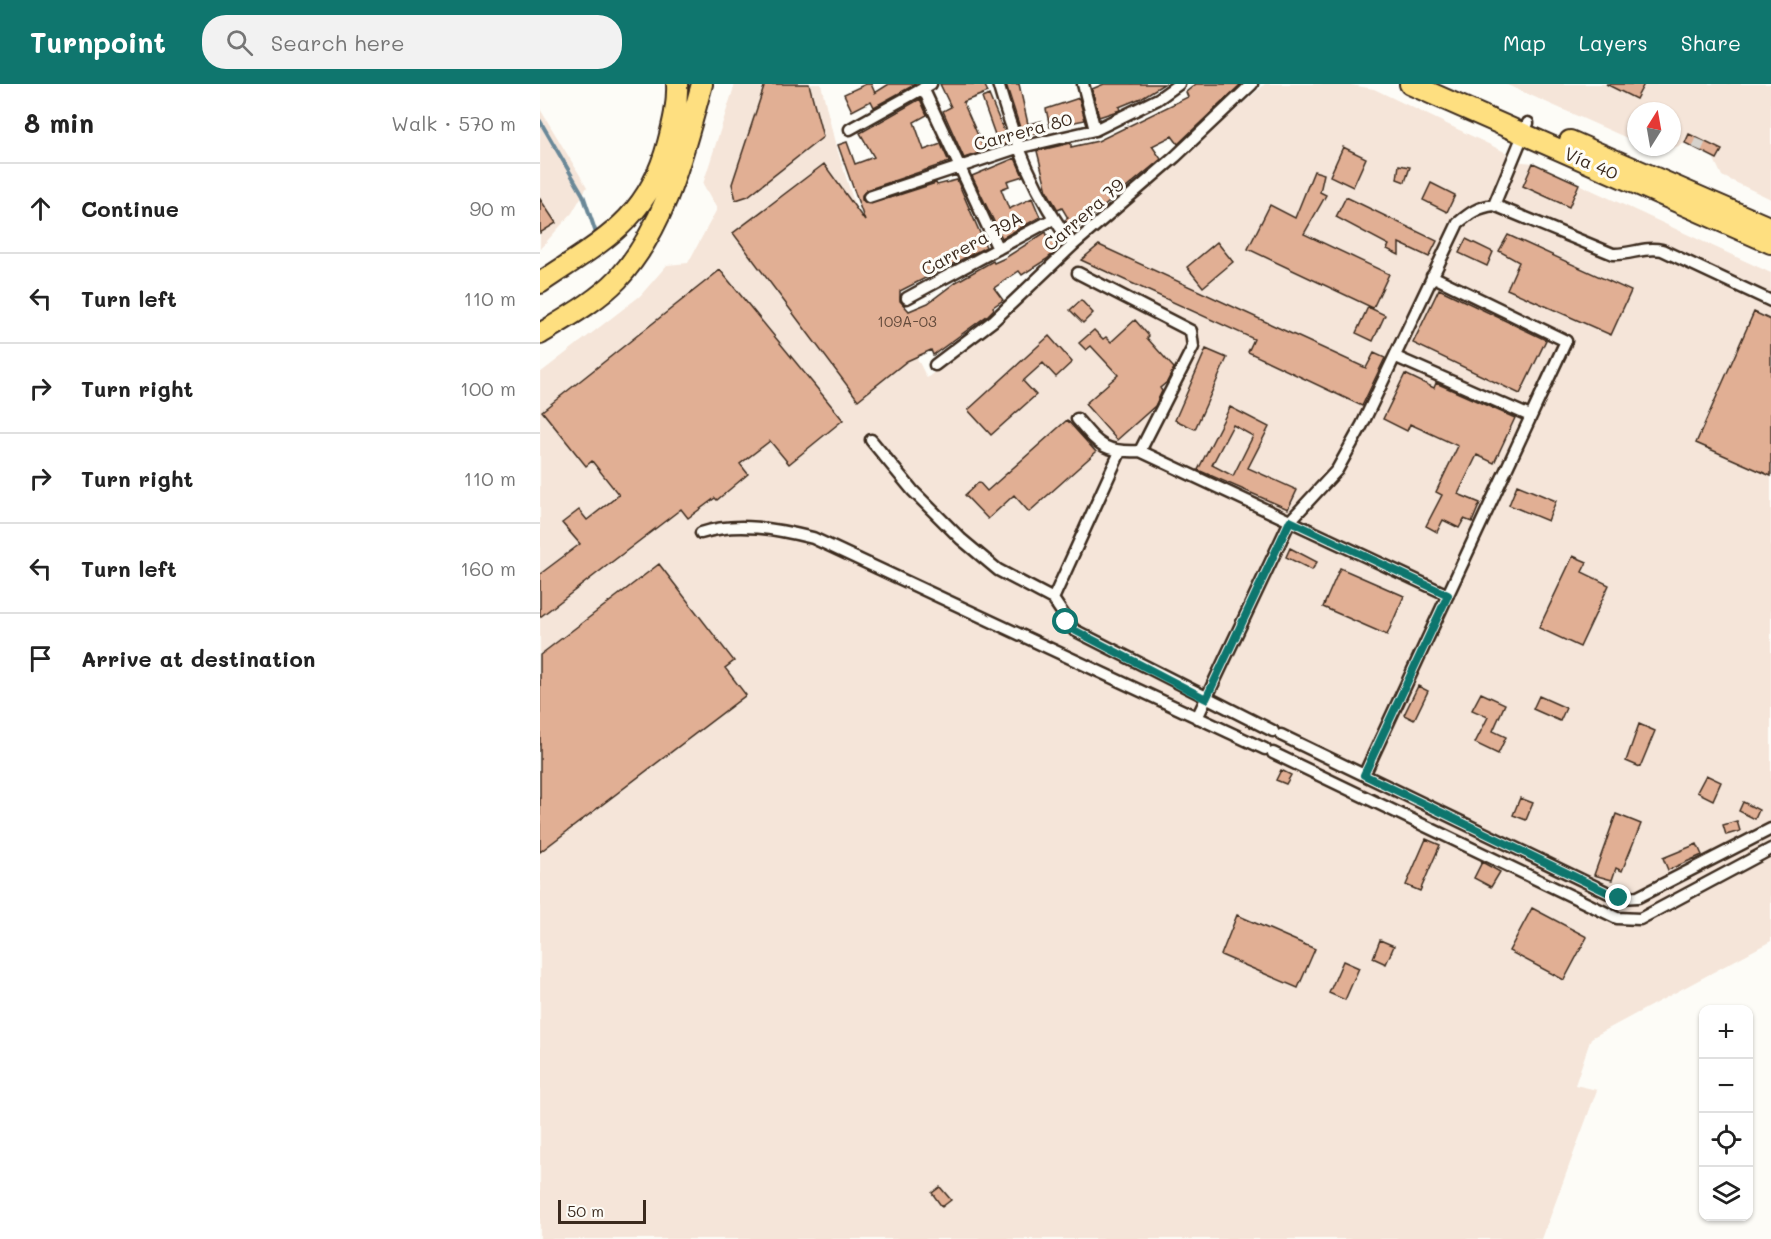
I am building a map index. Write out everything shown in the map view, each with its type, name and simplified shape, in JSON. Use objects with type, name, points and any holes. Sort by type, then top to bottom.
[{"type":"highway","points":[[540,283],[599,243],[625,222],[644,201],[661,171],[675,110],[677,84]]},
{"type":"highway","points":[[540,334],[616,280],[642,250],[664,207],[702,84]]},
{"type":"highway","name":"Vía 40","points":[[1410,84],[1525,129],[1654,175],[1771,228]]},
{"type":"highway","name":"Vía 40","points":[[1441,84],[1525,129],[1771,243]]},
{"type":"street","points":[[998,84],[1017,148],[1053,219],[1073,245]]},
{"type":"street","points":[[1083,84],[1095,130]]},
{"type":"street","name":"Carrera 80","points":[[869,198],[1017,148],[1095,130],[1158,99],[1179,84]]},
{"type":"street","name":"Carrera 79","points":[[935,365],[993,321],[1073,245],[1175,157],[1252,84]]},
{"type":"street","points":[[850,129],[927,86],[960,167],[998,249]]},
{"type":"street","points":[[1494,205],[1525,129]]},
{"type":"street","points":[[1197,718],[1290,521],[1337,470],[1396,357],[1458,223],[1480,206],[1494,205],[1613,254],[1625,255],[1651,247],[1662,250],[1771,301]]},
{"type":"street","name":"Carrera 79A","points":[[907,298],[1053,219]]},
{"type":"street","points":[[1078,273],[1191,331],[1193,347],[1140,451]]},
{"type":"street","points":[[1364,775],[1566,341],[1432,276]]},
{"type":"street","points":[[1396,357],[1530,416]]},
{"type":"street","points":[[1077,419],[1098,444],[1120,452],[1140,451],[1448,595]]},
{"type":"street","points":[[871,440],[913,491],[961,539],[998,570],[1053,599],[1074,630],[1206,699],[1619,898],[1629,900],[1771,829]]},
{"type":"street","points":[[1053,599],[1120,452]]},
{"type":"street","points":[[701,534],[718,527],[776,529],[813,538],[1269,751],[1617,918],[1640,919],[1771,849]]},
{"type":"shaded area","points":[[735,84],[821,84],[834,139],[879,283],[927,378],[1006,314],[1265,84],[1346,84],[1374,89],[1507,153],[1505,160],[1533,163],[1771,273],[1771,941],[1591,1038],[1575,1085],[1597,1090],[1542,1239],[540,1239],[540,373],[640,296],[667,265],[688,263],[717,209],[703,184]]},
{"type":"shaded area","points":[[1505,84],[1771,84],[1771,199],[1722,176],[1713,157],[1686,143],[1681,145],[1681,102],[1627,102],[1627,138]]},
{"type":"shaded area","points":[[540,109],[587,187],[572,213],[540,249]]},
{"type":"building","points":[[765,84],[809,84],[823,137],[748,196],[736,200],[732,184]]},
{"type":"building","points":[[871,84],[875,93],[889,84],[916,84],[874,107],[871,101],[852,111],[844,94]]},
{"type":"building","points":[[940,84],[984,84],[988,92],[963,102],[985,151],[964,158],[943,111],[951,107]]},
{"type":"building","points":[[1006,84],[1019,84],[1028,124],[1042,121],[1045,131],[1023,137]]},
{"type":"building","points":[[1104,84],[1164,84],[1141,98],[1119,107],[1120,110],[1099,117],[1092,89]]},
{"type":"building","points":[[1196,84],[1241,84],[1178,144],[1172,136],[1152,146],[1161,159],[1073,232],[1065,220],[1068,218],[1062,208],[1058,210],[1047,191],[1037,151],[1071,143],[1071,147],[1098,141],[1188,97],[1186,92]]},
{"type":"building","points":[[1606,84],[1644,84],[1636,99]]},
{"type":"building","points":[[989,95],[1009,143],[999,146],[982,98]]},
{"type":"building","points":[[1079,98],[1085,120],[1050,127],[1046,109]]},
{"type":"building","points":[[920,99],[927,115],[914,122],[924,150],[941,144],[949,162],[867,190],[862,195],[862,200],[871,204],[936,183],[937,185],[957,180],[986,247],[900,291],[900,301],[909,311],[928,303],[956,282],[993,261],[994,263],[1005,258],[1046,232],[1049,241],[1059,238],[1063,244],[1047,259],[1022,275],[1019,271],[994,288],[1003,300],[993,307],[994,309],[988,315],[933,355],[931,350],[907,361],[858,400],[733,233],[824,164],[865,221],[838,145],[847,142],[855,164],[874,157],[860,133]]},
{"type":"building","points":[[1689,134],[1722,150],[1717,159],[1685,143]]},
{"type":"building","points":[[1343,147],[1366,158],[1353,187],[1330,176]]},
{"type":"building","points":[[1015,158],[1023,176],[1007,181],[1009,186],[1001,189],[1009,209],[1032,198],[1040,217],[1002,238],[972,176]]},
{"type":"building","points":[[1533,163],[1579,184],[1569,207],[1523,186]]},
{"type":"building","points":[[1399,165],[1410,167],[1405,182],[1397,179]]},
{"type":"building","points":[[1314,171],[1324,174],[1320,192],[1326,195],[1304,234],[1389,274],[1373,308],[1248,249],[1270,205],[1295,218]]},
{"type":"building","points":[[1431,183],[1455,195],[1447,212],[1423,200]]},
{"type":"building","points":[[1346,197],[1437,241],[1429,257],[1399,243],[1399,255],[1387,249],[1389,245],[1336,217]]},
{"type":"building","points":[[540,199],[556,223],[540,233]]},
{"type":"building","points":[[1508,235],[1631,291],[1611,335],[1507,289],[1519,262],[1499,251]]},
{"type":"building","points":[[1466,239],[1493,252],[1487,266],[1459,253]]},
{"type":"building","points":[[1217,242],[1233,262],[1203,287],[1187,267]]},
{"type":"building","points":[[1099,245],[1366,368],[1374,353],[1385,358],[1362,406],[1248,352],[1254,339],[1081,260]]},
{"type":"building","points":[[720,270],[843,420],[789,464],[770,441],[740,464],[748,474],[717,500],[715,498],[688,518],[681,509],[540,617],[540,574],[580,544],[562,523],[579,510],[587,520],[619,495],[592,461],[586,466],[542,411]]},
{"type":"building","points":[[1439,289],[1546,340],[1520,394],[1413,343]]},
{"type":"building","points":[[1081,300],[1093,313],[1083,323],[1070,310]]},
{"type":"building","points":[[1368,307],[1385,315],[1373,341],[1356,333]]},
{"type":"building","points":[[1754,312],[1771,320],[1771,476],[1696,443]]},
{"type":"building","points":[[1135,320],[1149,336],[1147,338],[1174,368],[1167,382],[1160,388],[1162,391],[1155,406],[1117,440],[1085,404],[1118,375],[1091,346],[1086,350],[1079,343],[1094,330],[1103,339],[1106,337],[1111,342]]},
{"type":"building","points":[[1049,336],[1072,362],[1056,377],[1043,363],[1023,381],[1036,395],[991,435],[968,410]]},
{"type":"building","points":[[1206,349],[1227,358],[1195,429],[1175,420]]},
{"type":"building","points":[[1405,374],[1434,388],[1436,383],[1515,418],[1494,463],[1477,455],[1458,494],[1480,503],[1472,522],[1464,519],[1459,528],[1443,520],[1437,532],[1426,526],[1442,495],[1436,492],[1458,446],[1410,424],[1407,431],[1383,419]]},
{"type":"building","points":[[1230,407],[1269,427],[1248,468],[1297,490],[1288,509],[1198,470]],"holes":[[[1233,425],[1253,436],[1233,476],[1212,465]]]},
{"type":"building","points":[[1067,420],[1096,452],[1029,512],[1014,495],[988,519],[965,495],[979,482],[987,491]]},
{"type":"building","points":[[1517,485],[1556,501],[1548,521],[1509,505]]},
{"type":"building","points":[[1290,548],[1317,562],[1312,570],[1286,557]]},
{"type":"building","points":[[1573,556],[1587,562],[1582,572],[1609,585],[1580,647],[1539,628]]},
{"type":"building","points":[[659,564],[734,661],[725,668],[746,695],[540,852],[540,655]]},
{"type":"building","points":[[1340,568],[1404,596],[1387,635],[1323,607]]},
{"type":"building","points":[[1418,686],[1428,691],[1414,720],[1404,715]]},
{"type":"building","points":[[1481,693],[1505,704],[1493,731],[1506,737],[1498,754],[1475,743],[1488,717],[1472,710]]},
{"type":"building","points":[[1539,696],[1566,708],[1560,721],[1533,709]]},
{"type":"building","points":[[1639,724],[1655,731],[1640,767],[1626,761]]},
{"type":"building","points":[[1281,770],[1291,775],[1286,784],[1276,780]]},
{"type":"building","points":[[1706,775],[1721,782],[1713,800],[1697,792]]},
{"type":"building","points":[[1520,798],[1533,803],[1526,820],[1513,815]]},
{"type":"building","points":[[1743,802],[1759,810],[1755,819],[1739,811]]},
{"type":"building","points":[[1616,814],[1641,824],[1622,871],[1616,868],[1612,880],[1594,875]]},
{"type":"building","points":[[1737,821],[1740,831],[1726,835],[1723,825]]},
{"type":"building","points":[[1426,839],[1440,845],[1420,891],[1406,885]]},
{"type":"building","points":[[1697,844],[1702,855],[1668,870],[1663,858]]},
{"type":"building","points":[[1482,862],[1500,872],[1491,887],[1474,878]]},
{"type":"building","points":[[1532,908],[1587,937],[1564,980],[1509,951]]},
{"type":"building","points":[[1237,915],[1315,949],[1298,988],[1221,955]]},
{"type":"building","points":[[1380,940],[1394,946],[1386,964],[1373,958]]},
{"type":"building","points":[[1343,961],[1359,968],[1345,1000],[1329,993]]},
{"type":"building","points":[[940,1187],[951,1200],[942,1207],[932,1193]]},
{"type":"waterway","points":[[540,121],[583,195],[597,236]]},
{"type":"tunnel","points":[[1697,149],[1701,140]]},
{"type":"route","points":[[1066,622],[1074,630],[1206,699],[1290,521],[1448,595],[1364,775],[1619,898]]}]
